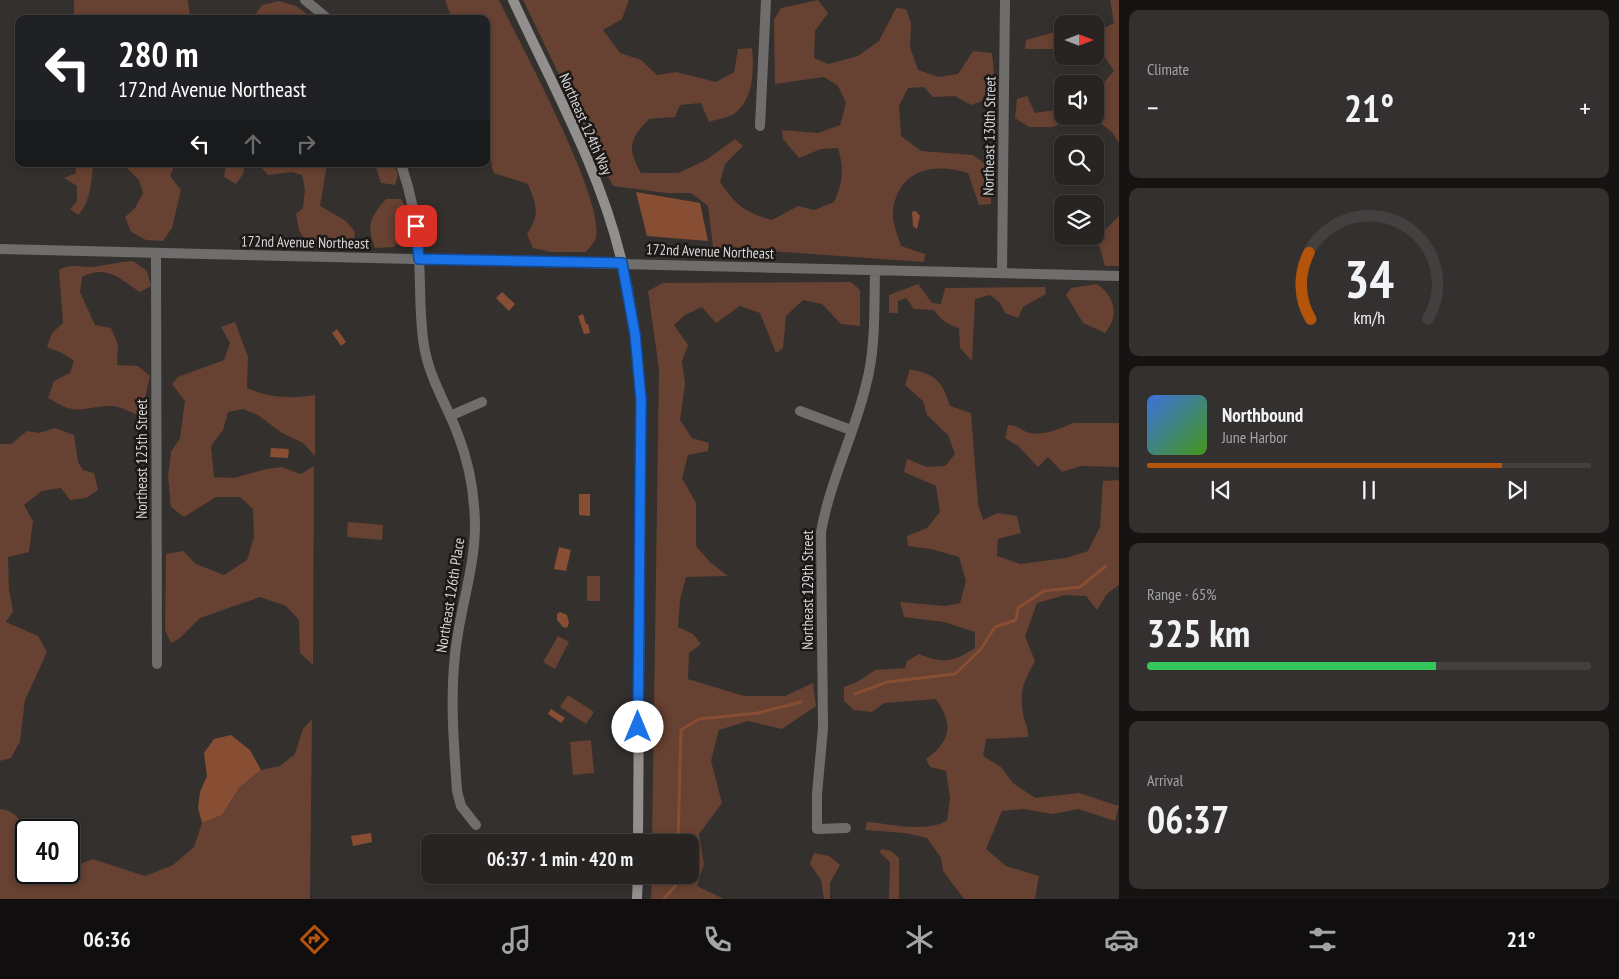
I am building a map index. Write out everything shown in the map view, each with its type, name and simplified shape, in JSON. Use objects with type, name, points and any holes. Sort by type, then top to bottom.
[{"type":"street","points":[[305,0],[323,15]]},
{"type":"street","name":"Northeast 124th Way","points":[[513,0],[594,176],[622,263],[635,334],[641,399],[638,834]]},
{"type":"street","points":[[760,126],[766,0]]},
{"type":"street","name":"Northeast 130th Street","points":[[1002,272],[1005,0]]},
{"type":"street","name":"Northeast 126th Place","points":[[402,167],[411,193],[419,259],[424,349],[430,374],[450,416],[468,468],[473,496],[474,556],[459,624],[453,693],[457,791],[461,806],[476,825]]},
{"type":"street","name":"172nd Avenue Northeast","points":[[0,249],[1119,276]]},
{"type":"street","name":"Northeast 125th Street","points":[[156,254],[157,664]]},
{"type":"street","name":"Northeast 129th Street","points":[[846,828],[817,829],[817,794],[823,728],[820,532],[825,507],[867,384],[872,351],[875,270]]},
{"type":"street","points":[[450,416],[482,402]]},
{"type":"street","points":[[800,411],[851,430]]},
{"type":"street","points":[[637,899],[638,884]]},
{"type":"shaded area","points":[[74,0],[188,0],[190,15],[74,15]]},
{"type":"shaded area","points":[[445,0],[499,0],[575,156],[587,190],[595,218],[596,237],[586,252],[551,252],[533,248],[527,234],[534,221],[536,210],[528,184],[494,173],[490,157],[490,15],[451,15]]},
{"type":"shaded area","points":[[523,0],[629,0],[622,19],[603,30],[620,53],[641,60],[657,75],[676,72],[716,82],[734,72],[738,49],[752,48],[753,74],[749,92],[746,100],[735,113],[709,122],[701,103],[680,105],[675,117],[649,119],[637,133],[632,144],[632,150],[641,173],[678,173],[706,160],[735,139],[743,146],[725,164],[720,182],[731,197],[742,207],[754,214],[772,220],[798,206],[814,210],[834,202],[842,175],[838,148],[821,149],[799,158],[783,139],[782,130],[818,133],[840,125],[846,103],[838,86],[824,77],[775,84],[774,20],[781,8],[818,0],[828,13],[815,31],[814,58],[828,64],[858,56],[879,41],[896,8],[906,9],[911,23],[910,47],[918,70],[938,77],[958,74],[973,51],[992,53],[994,73],[982,101],[971,105],[955,96],[933,97],[924,87],[908,88],[899,106],[901,136],[921,151],[973,155],[992,169],[991,204],[979,205],[968,173],[955,170],[930,169],[909,178],[901,187],[896,198],[893,220],[901,246],[925,254],[924,262],[713,247],[708,206],[691,193],[667,193],[613,186]]},
{"type":"shaded area","points":[[1110,0],[1119,0],[1119,143],[1112,132],[1103,125],[1104,82],[1114,71],[1104,57],[1104,28],[1114,23]]},
{"type":"shaded area","points":[[279,1],[296,6],[308,15],[255,15],[262,5]]},
{"type":"shaded area","points":[[1054,32],[1054,49],[1025,49],[1026,40]]},
{"type":"shaded area","points":[[1027,96],[1035,113],[1054,110],[1054,125],[1058,125],[1052,127],[1029,127],[1015,118],[1017,99]]},
{"type":"shaded area","points":[[76,167],[93,167],[91,186],[87,199],[78,215],[70,209],[77,201],[77,186],[64,178],[76,173]]},
{"type":"shaded area","points":[[126,167],[174,167],[170,176],[181,190],[172,228],[163,241],[146,240],[131,232],[125,217],[135,208],[143,193],[139,180]]},
{"type":"shaded area","points":[[226,167],[244,167],[243,174],[236,184],[224,177]]},
{"type":"shaded area","points":[[261,167],[326,167],[320,206],[346,221],[355,232],[353,246],[312,249],[299,231],[296,214],[303,208],[305,189],[302,175],[292,172],[268,175]]},
{"type":"shaded area","points":[[376,167],[395,167],[398,174],[395,185],[381,183]]},
{"type":"shaded area","points":[[636,192],[700,203],[708,241],[647,236]]},
{"type":"shaded area","points":[[386,199],[401,199],[407,213],[407,224],[394,247],[375,248],[370,227],[371,222],[376,211]]},
{"type":"shaded area","points":[[916,211],[920,216],[917,229],[913,226],[912,212]]},
{"type":"shaded area","points":[[1119,216],[1119,266],[1105,266],[1099,245],[1104,245],[1104,231]]},
{"type":"shaded area","points":[[133,261],[147,271],[151,286],[140,292],[113,275],[99,272],[82,277],[80,292],[95,325],[111,328],[118,345],[117,365],[138,366],[150,376],[141,416],[115,406],[79,410],[58,404],[48,398],[54,381],[70,373],[74,361],[64,354],[47,347],[52,333],[63,323],[59,270],[73,266],[93,267]]},
{"type":"shaded area","points":[[851,282],[860,290],[860,326],[841,324],[822,304],[803,300],[786,316],[783,348],[776,353],[760,313],[740,306],[716,323],[702,307],[685,315],[674,325],[688,345],[682,361],[685,384],[680,420],[692,438],[709,443],[708,451],[688,455],[682,478],[696,503],[696,546],[710,562],[728,576],[686,577],[680,600],[678,627],[693,634],[701,644],[689,653],[688,679],[744,696],[785,696],[813,683],[816,706],[782,729],[748,721],[719,730],[711,761],[722,803],[699,834],[652,834],[659,369],[648,291],[663,283]]},
{"type":"shaded area","points":[[918,284],[932,303],[941,304],[945,288],[1045,287],[1046,294],[1023,307],[1018,318],[1005,313],[1000,303],[990,295],[975,299],[972,361],[960,348],[959,328],[945,321],[934,310],[914,309],[906,298],[898,301],[898,313],[889,313],[889,295]]},
{"type":"shaded area","points":[[1097,284],[1112,301],[1114,313],[1105,333],[1083,323],[1066,295],[1071,288]]},
{"type":"shaded area","points":[[502,292],[515,304],[509,311],[496,298]]},
{"type":"shaded area","points":[[583,314],[590,333],[584,334],[578,316]]},
{"type":"shaded area","points":[[235,322],[248,357],[247,388],[280,397],[315,395],[315,456],[303,443],[282,433],[258,415],[243,409],[228,412],[223,430],[211,446],[214,477],[234,478],[281,467],[301,474],[314,466],[313,665],[300,653],[299,620],[286,606],[260,597],[200,618],[180,638],[171,643],[165,630],[166,554],[183,551],[196,564],[224,575],[247,560],[254,537],[253,509],[240,497],[216,497],[184,517],[171,507],[168,476],[171,452],[180,438],[185,401],[172,384],[178,377],[224,360],[230,343],[221,327]]},
{"type":"shaded area","points":[[337,329],[346,342],[341,346],[332,333]]},
{"type":"shaded area","points":[[910,369],[927,374],[937,380],[950,406],[971,413],[978,504],[983,520],[998,513],[1017,516],[1021,533],[998,539],[997,556],[1020,564],[1066,558],[1088,551],[1100,527],[1103,481],[1119,480],[1119,585],[1107,594],[1097,610],[1086,596],[1065,595],[1037,603],[1025,636],[1035,661],[1022,692],[1023,714],[1028,737],[986,739],[983,756],[1001,767],[1013,783],[1035,798],[1079,793],[1119,806],[1115,821],[1078,809],[1053,814],[1023,809],[1002,811],[986,849],[1006,866],[1039,876],[1035,899],[964,899],[943,871],[941,858],[927,838],[905,833],[865,830],[867,822],[917,827],[937,825],[947,821],[950,798],[946,771],[930,767],[926,759],[935,752],[945,739],[947,724],[942,708],[936,699],[884,703],[872,712],[854,710],[844,701],[844,687],[857,682],[875,670],[905,668],[907,661],[919,654],[935,659],[948,660],[954,659],[975,648],[975,632],[944,622],[904,617],[900,602],[945,606],[960,603],[966,581],[959,557],[931,549],[908,546],[907,536],[927,528],[940,512],[936,486],[904,472],[907,459],[927,467],[945,466],[955,454],[948,435],[927,415],[923,401],[905,385]]},
{"type":"shaded area","points":[[1073,423],[1119,423],[1119,467],[1081,466],[1062,472],[1048,457],[1038,467],[1018,446],[1005,438],[1008,425],[1035,434],[1052,431]]},
{"type":"shaded area","points":[[55,428],[74,435],[78,462],[83,470],[94,473],[98,490],[86,498],[70,500],[61,488],[42,491],[24,505],[33,521],[29,552],[8,557],[9,590],[13,611],[6,622],[38,636],[47,652],[25,700],[20,741],[11,758],[0,761],[0,444],[11,444],[27,431],[39,433]]},
{"type":"shaded area","points":[[271,448],[289,449],[288,458],[270,457]]},
{"type":"shaded area","points":[[579,494],[590,494],[590,516],[579,515]]},
{"type":"shaded area","points":[[348,522],[383,525],[382,540],[347,537]]},
{"type":"shaded area","points":[[559,547],[571,550],[566,571],[554,569]]},
{"type":"shaded area","points":[[587,576],[600,576],[600,601],[587,601]]},
{"type":"shaded area","points":[[560,612],[567,615],[569,623],[567,628],[563,627],[557,620],[557,614]]},
{"type":"shaded area","points":[[558,636],[569,642],[555,669],[543,662]]},
{"type":"shaded area","points":[[568,695],[594,712],[586,724],[560,707]]},
{"type":"shaded area","points":[[551,709],[565,718],[561,723],[548,714]]},
{"type":"shaded area","points":[[312,719],[310,899],[0,899],[0,809],[10,812],[18,819],[15,819],[15,884],[80,884],[80,864],[93,859],[145,876],[173,865],[194,847],[202,823],[222,815],[239,788],[261,770],[280,766],[295,754],[303,729]]},
{"type":"shaded area","points":[[231,735],[250,750],[261,770],[239,788],[222,815],[202,823],[198,808],[200,792],[207,776],[204,753],[214,739]]},
{"type":"shaded area","points":[[591,740],[594,773],[573,775],[570,742]]},
{"type":"shaded area","points":[[371,833],[372,842],[353,846],[351,836]]},
{"type":"shaded area","points":[[699,834],[704,864],[699,880]]},
{"type":"shaded area","points":[[882,849],[891,851],[899,858],[899,899],[889,899],[890,862],[879,852]]},
{"type":"shaded area","points":[[814,853],[829,856],[840,865],[830,883],[830,899],[824,899],[821,880],[810,864]]},
{"type":"shaded area","points":[[652,884],[698,884],[697,886],[724,899],[651,899]]},
{"type":"waterway","points":[[855,694],[887,682],[955,674],[981,649],[995,627],[1016,620],[1018,608],[1044,591],[1080,587],[1106,566]]},
{"type":"waterway","points":[[678,834],[681,730],[699,719],[758,713],[801,702]]},
{"type":"waterway","points":[[664,899],[677,884]]},
{"type":"route","points":[[416,226],[419,259],[622,263],[635,334],[641,399],[638,727]]}]
